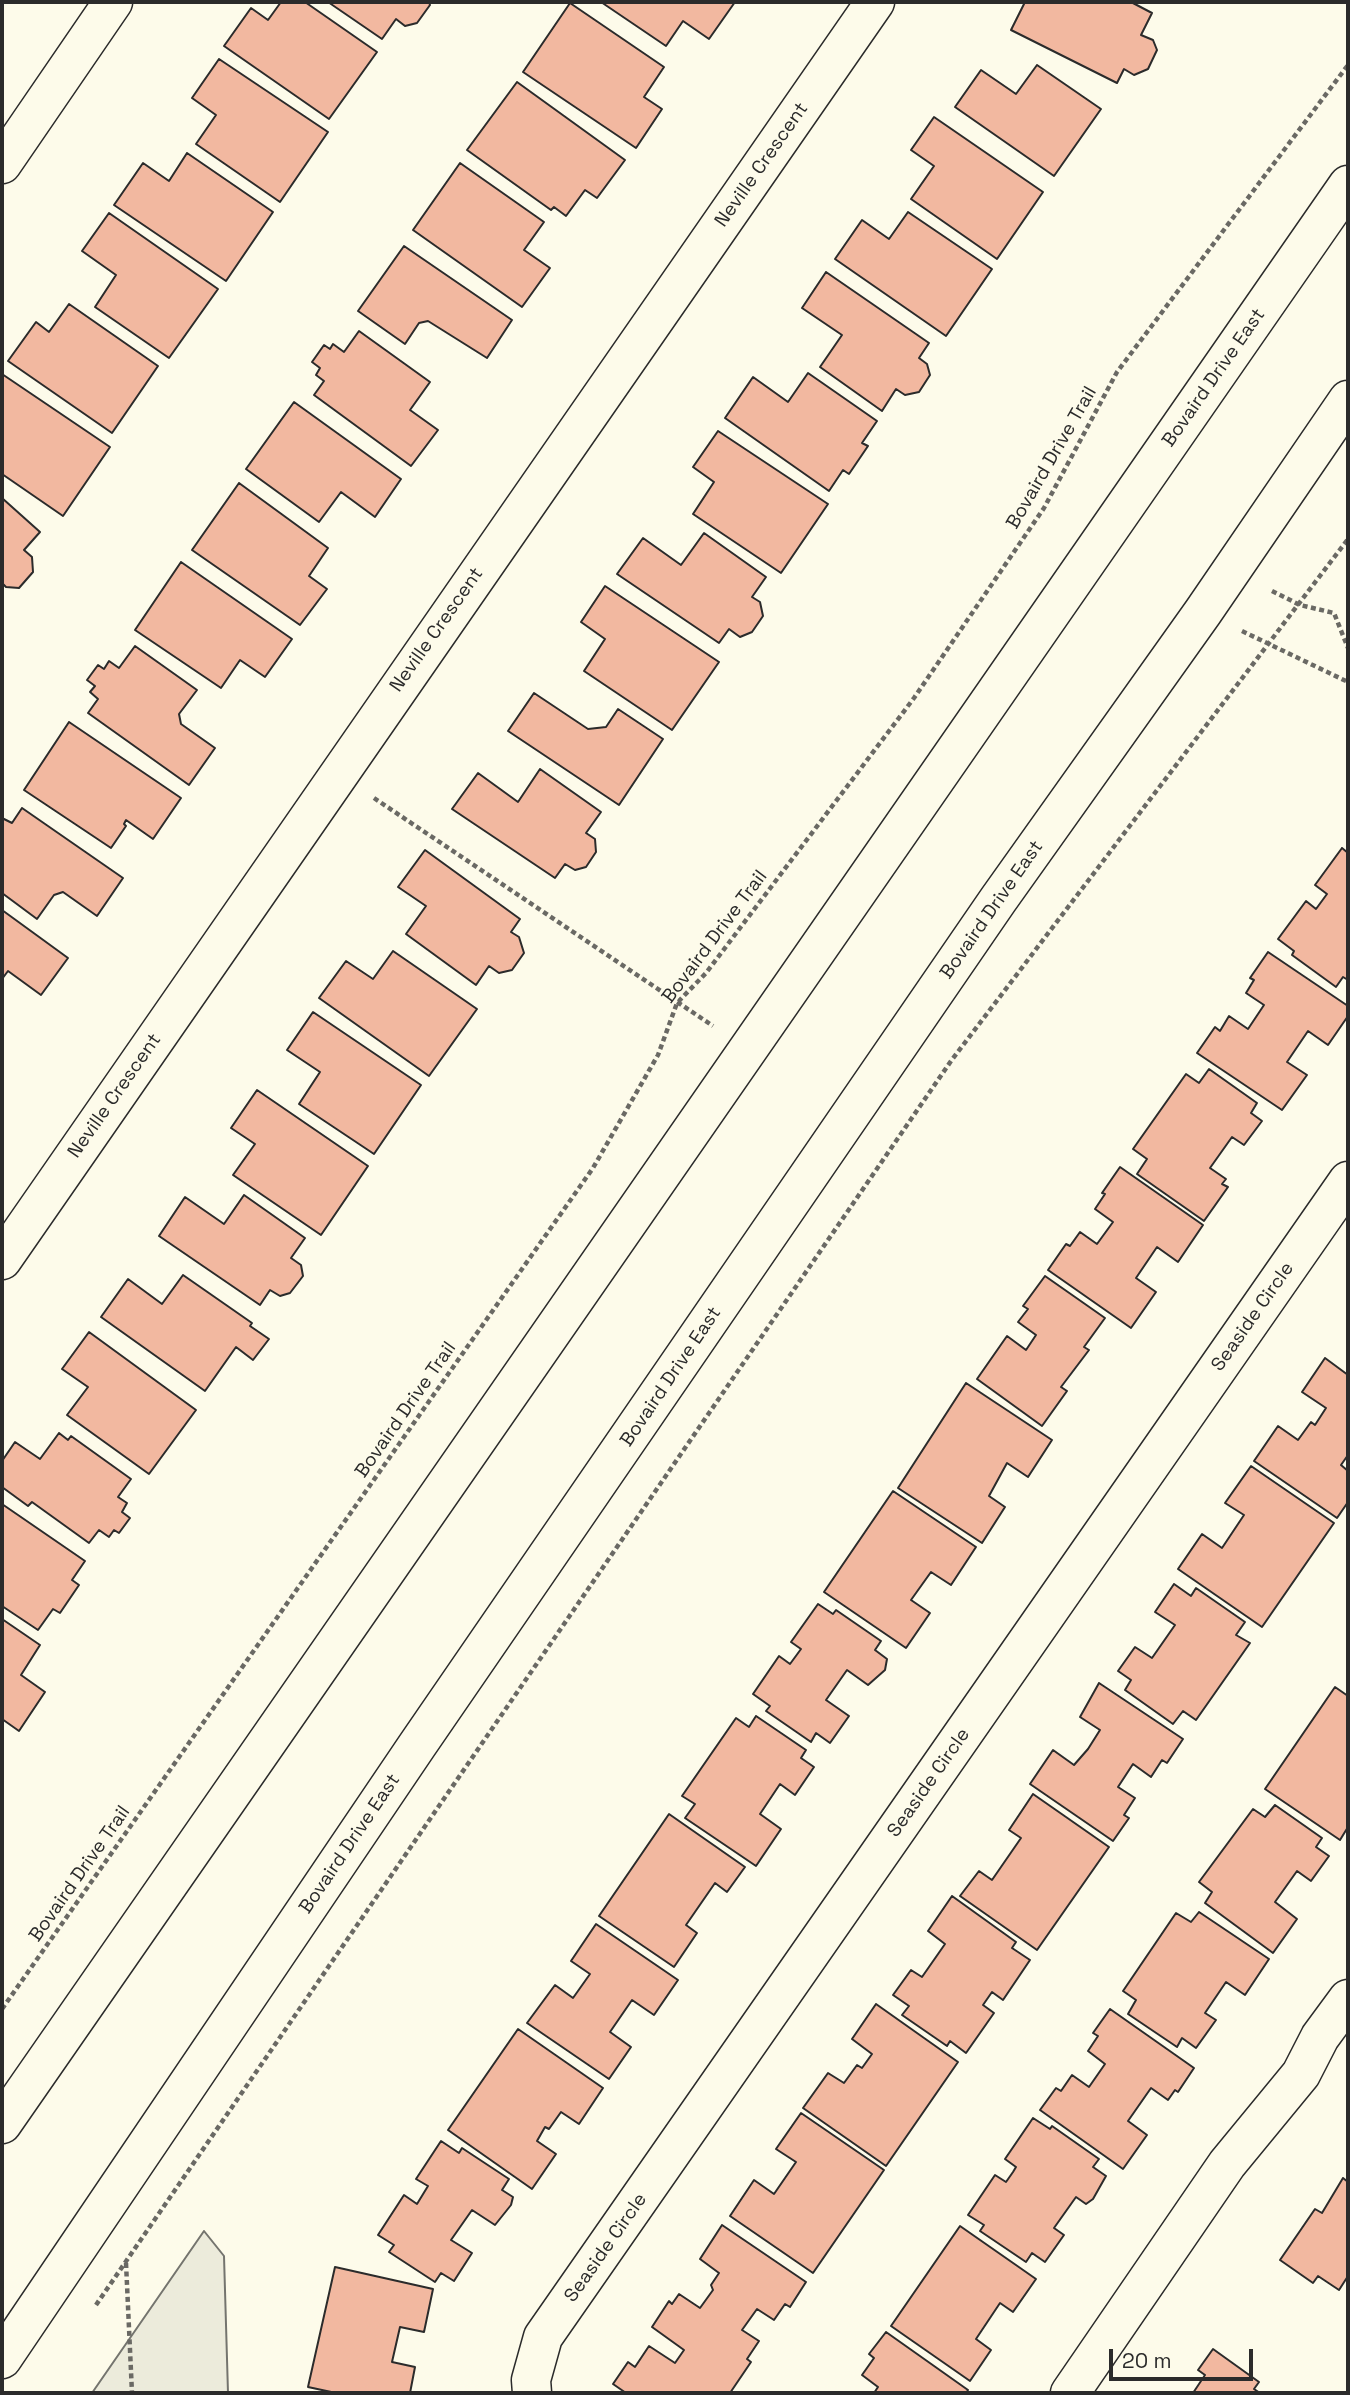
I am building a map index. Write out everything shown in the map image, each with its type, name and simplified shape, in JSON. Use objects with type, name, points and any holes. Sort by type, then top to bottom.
[{"type":"main road","points":[[2,164],[113,2]]},
{"type":"main road","name":"Neville Crescent","points":[[2,1260],[875,2]]},
{"type":"main road","name":"Bovaird Drive East","points":[[2,2123],[1348,185]]},
{"type":"main road","name":"Bovaird Drive East","points":[[2,2359],[418,1744],[983,923],[1203,612],[1348,400]]},
{"type":"main road","name":"Seaside Circle","points":[[532,2393],[531,2380],[543,2337],[1348,1181]]},
{"type":"main road","points":[[1070,2393],[1227,2164],[1301,2074],[1321,2037],[1348,2000]]},
{"type":"path","name":"Bovaird Drive Trail","points":[[2,2009],[593,1168],[658,1055],[677,1003],[706,973],[914,698],[1044,508],[1117,372],[1348,65]]},
{"type":"path","points":[[95,2306],[951,1061],[1270,645],[1348,538]]},
{"type":"path","points":[[1230,571],[1300,605],[1334,612],[1348,648]]},
{"type":"path","points":[[1203,612],[1348,682]]},
{"type":"path","points":[[337,774],[677,1003],[749,1048]]},
{"type":"path","points":[[102,2212],[126,2263],[132,2393]]},
{"type":"shaded area","points":[[204,2231],[224,2256],[228,2393],[92,2393]]},
{"type":"building","points":[[281,2],[305,2],[377,52],[329,119],[224,46],[251,8],[268,20]]},
{"type":"building","points":[[328,2],[429,2],[430,5],[417,23],[405,26],[396,19],[382,39]]},
{"type":"building","points":[[601,2],[735,2],[709,39],[683,21],[666,46]]},
{"type":"building","points":[[1025,2],[1131,2],[1152,13],[1141,35],[1153,40],[1157,50],[1148,69],[1134,75],[1124,69],[1117,83],[1011,30]]},
{"type":"building","points":[[570,3],[664,67],[644,97],[662,109],[636,148],[523,72]]},
{"type":"building","points":[[219,59],[328,132],[280,202],[196,144],[216,115],[192,98]]},
{"type":"building","points":[[1037,65],[1101,109],[1054,176],[955,107],[981,70],[1016,94]]},
{"type":"building","points":[[517,82],[625,160],[597,198],[585,190],[566,216],[554,207],[551,210],[467,150]]},
{"type":"building","points":[[934,117],[1043,192],[997,259],[911,199],[934,166],[911,150]]},
{"type":"building","points":[[187,153],[273,212],[226,281],[114,205],[143,163],[169,181]]},
{"type":"building","points":[[460,163],[544,222],[524,250],[550,268],[522,307],[413,230]]},
{"type":"building","points":[[908,212],[992,269],[946,336],[835,259],[862,220],[889,239]]},
{"type":"building","points":[[109,213],[218,289],[169,358],[95,307],[116,275],[82,251]]},
{"type":"building","points":[[404,246],[512,320],[487,358],[428,321],[419,323],[405,344],[358,311]]},
{"type":"building","points":[[826,272],[929,343],[919,358],[927,364],[930,375],[919,392],[905,395],[896,389],[882,411],[820,367],[842,335],[802,308]]},
{"type":"building","points":[[69,304],[158,366],[112,433],[8,361],[36,322],[49,332]]},
{"type":"building","points":[[359,331],[430,382],[410,410],[438,430],[411,466],[314,395],[324,381],[316,375],[320,368],[312,362],[324,345],[330,349],[333,344],[344,352]]},
{"type":"building","points":[[808,373],[877,421],[862,443],[868,446],[849,474],[843,470],[829,491],[725,418],[753,377],[788,402]]},
{"type":"building","points":[[2,374],[110,447],[63,516],[2,474]]},
{"type":"building","points":[[294,402],[401,479],[375,517],[341,492],[319,522],[246,469]]},
{"type":"building","points":[[718,431],[828,504],[781,573],[693,514],[714,482],[693,467]]},
{"type":"building","points":[[239,483],[328,548],[309,576],[327,589],[300,625],[192,550]]},
{"type":"building","points":[[2,498],[40,532],[24,550],[32,557],[33,572],[19,588],[6,587],[2,583]]},
{"type":"building","points":[[704,533],[766,577],[752,597],[760,602],[763,616],[752,632],[740,637],[729,629],[719,643],[617,574],[643,538],[681,565]]},
{"type":"building","points":[[181,562],[292,639],[265,677],[240,660],[221,688],[135,630]]},
{"type":"building","points":[[605,586],[719,662],[672,730],[584,671],[605,639],[581,622]]},
{"type":"building","points":[[135,646],[197,690],[179,714],[181,724],[215,748],[189,785],[88,713],[98,699],[90,692],[95,686],[87,680],[98,665],[104,669],[109,661],[119,668]]},
{"type":"building","points":[[534,693],[588,729],[606,727],[618,709],[663,739],[619,805],[508,731]]},
{"type":"building","points":[[69,722],[181,798],[153,839],[126,820],[126,826],[111,848],[24,790]]},
{"type":"building","points":[[540,769],[601,812],[586,833],[595,839],[596,852],[586,867],[575,870],[565,864],[555,878],[452,809],[478,773],[518,802]]},
{"type":"building","points":[[22,808],[123,878],[97,916],[63,892],[54,895],[37,919],[2,893],[2,818],[12,823]]},
{"type":"building","points":[[1342,848],[1348,853],[1348,980],[1343,977],[1336,987],[1292,955],[1294,951],[1278,939],[1306,901],[1316,909],[1327,894],[1315,885]]},
{"type":"building","points":[[425,850],[520,919],[511,932],[519,937],[524,953],[512,970],[499,973],[489,966],[476,985],[406,934],[426,906],[398,887]]},
{"type":"building","points":[[2,910],[68,958],[41,995],[8,971],[2,979]]},
{"type":"building","points":[[393,951],[477,1009],[429,1076],[319,998],[346,961],[373,979]]},
{"type":"building","points":[[1268,952],[1348,1006],[1348,1016],[1328,1045],[1308,1031],[1287,1062],[1307,1075],[1282,1110],[1197,1053],[1215,1027],[1220,1031],[1229,1016],[1248,1029],[1264,1005],[1246,993],[1254,980],[1250,978]]},
{"type":"building","points":[[313,1012],[421,1085],[374,1154],[299,1104],[320,1072],[287,1050]]},
{"type":"building","points":[[1209,1069],[1257,1103],[1251,1113],[1262,1121],[1244,1145],[1232,1137],[1210,1168],[1226,1179],[1222,1184],[1228,1187],[1204,1221],[1137,1174],[1147,1159],[1133,1149],[1186,1074],[1199,1083]]},
{"type":"building","points":[[257,1090],[368,1166],[321,1235],[233,1175],[255,1144],[231,1128]]},
{"type":"building","points":[[1120,1167],[1203,1225],[1178,1262],[1157,1247],[1136,1278],[1156,1292],[1131,1328],[1048,1270],[1066,1244],[1070,1246],[1080,1232],[1097,1244],[1113,1222],[1095,1209],[1105,1194],[1102,1193]]},
{"type":"building","points":[[244,1195],[305,1238],[291,1258],[301,1265],[303,1276],[290,1293],[280,1296],[270,1290],[260,1305],[159,1236],[185,1197],[224,1224]]},
{"type":"building","points":[[183,1275],[252,1323],[250,1326],[269,1339],[253,1360],[236,1347],[205,1391],[101,1317],[128,1279],[162,1304]]},
{"type":"building","points":[[1045,1276],[1105,1318],[1084,1347],[1089,1350],[1061,1387],[1067,1391],[1042,1426],[977,1379],[1007,1336],[1026,1350],[1036,1335],[1018,1322],[1028,1309],[1023,1306]]},
{"type":"building","points":[[89,1332],[196,1410],[149,1474],[67,1415],[88,1387],[62,1369]]},
{"type":"building","points":[[1325,1358],[1348,1375],[1348,1455],[1341,1465],[1348,1471],[1348,1502],[1337,1518],[1254,1461],[1278,1426],[1298,1440],[1311,1422],[1315,1425],[1326,1408],[1302,1392]]},
{"type":"building","points":[[966,1383],[1052,1440],[1028,1477],[1007,1463],[989,1496],[1005,1507],[982,1543],[898,1488]]},
{"type":"building","points":[[59,1433],[68,1440],[71,1436],[131,1479],[118,1497],[127,1503],[122,1512],[130,1518],[119,1533],[114,1530],[109,1537],[99,1530],[89,1543],[32,1502],[28,1506],[2,1487],[2,1461],[15,1442],[40,1459]]},
{"type":"building","points":[[1251,1466],[1334,1523],[1262,1627],[1178,1569],[1202,1534],[1222,1548],[1244,1515],[1225,1503]]},
{"type":"building","points":[[893,1491],[976,1547],[951,1585],[931,1572],[911,1600],[930,1613],[906,1648],[824,1592]]},
{"type":"building","points":[[2,1504],[85,1561],[72,1580],[79,1585],[60,1613],[53,1609],[38,1630],[2,1606]]},
{"type":"building","points":[[1174,1584],[1191,1596],[1196,1588],[1245,1622],[1236,1635],[1250,1643],[1196,1720],[1183,1711],[1173,1724],[1125,1690],[1131,1680],[1118,1671],[1135,1647],[1152,1658],[1175,1625],[1155,1612]]},
{"type":"building","points":[[818,1604],[833,1614],[836,1610],[881,1641],[875,1650],[887,1659],[885,1670],[868,1685],[847,1670],[826,1700],[849,1716],[830,1743],[816,1733],[811,1742],[766,1711],[770,1706],[753,1694],[779,1656],[790,1664],[801,1649],[791,1642]]},
{"type":"building","points":[[2,1619],[40,1645],[21,1675],[45,1692],[19,1731],[2,1719]]},
{"type":"building","points":[[1099,1683],[1183,1739],[1167,1763],[1162,1760],[1151,1777],[1133,1764],[1118,1787],[1135,1798],[1124,1815],[1129,1818],[1113,1841],[1030,1784],[1053,1750],[1074,1765],[1088,1749],[1100,1730],[1080,1717]]},
{"type":"building","points":[[1335,1687],[1348,1696],[1348,1827],[1340,1840],[1265,1789]]},
{"type":"building","points":[[756,1716],[806,1750],[801,1758],[814,1767],[795,1795],[780,1784],[760,1814],[781,1829],[756,1866],[685,1818],[695,1804],[682,1796],[736,1718],[749,1727]]},
{"type":"building","points":[[1033,1794],[1109,1847],[1037,1950],[960,1896],[979,1871],[992,1880],[1021,1838],[1009,1830]]},
{"type":"building","points":[[1275,1805],[1322,1838],[1316,1847],[1329,1856],[1311,1881],[1297,1871],[1275,1902],[1297,1919],[1273,1953],[1205,1903],[1212,1892],[1199,1882],[1253,1809],[1265,1817]]},
{"type":"building","points":[[669,1814],[745,1867],[727,1892],[715,1883],[686,1925],[697,1933],[674,1967],[599,1916]]},
{"type":"building","points":[[952,1896],[1016,1942],[1012,1948],[1030,1960],[1003,2000],[992,1992],[983,2005],[994,2013],[966,2053],[950,2041],[947,2046],[902,2015],[909,2006],[893,1995],[911,1970],[922,1977],[945,1944],[928,1931]]},
{"type":"building","points":[[1199,1912],[1269,1959],[1245,1995],[1226,1982],[1205,2013],[1216,2020],[1196,2048],[1182,2038],[1177,2047],[1128,2014],[1136,2000],[1123,1991],[1176,1913],[1191,1922]]},
{"type":"building","points":[[596,1924],[678,1980],[654,2015],[632,2000],[610,2032],[631,2047],[609,2079],[527,2023],[555,1985],[573,1998],[590,1974],[571,1961]]},
{"type":"building","points":[[876,2004],[958,2062],[886,2166],[803,2108],[828,2073],[844,2083],[857,2065],[862,2068],[872,2054],[852,2039]]},
{"type":"building","points":[[1110,2009],[1194,2068],[1178,2092],[1175,2090],[1168,2100],[1151,2088],[1128,2121],[1147,2135],[1123,2169],[1040,2110],[1056,2088],[1061,2091],[1072,2075],[1089,2087],[1105,2064],[1088,2051],[1098,2036],[1093,2033]]},
{"type":"building","points":[[518,2029],[603,2088],[579,2124],[561,2112],[549,2129],[545,2127],[537,2141],[556,2154],[532,2189],[448,2130]]},
{"type":"building","points":[[801,2113],[884,2170],[813,2273],[730,2216],[754,2180],[774,2194],[796,2162],[776,2149]]},
{"type":"building","points":[[1033,2118],[1050,2129],[1052,2126],[1099,2159],[1093,2167],[1106,2176],[1093,2199],[1086,2204],[1076,2197],[1054,2228],[1064,2235],[1045,2262],[1032,2253],[1026,2262],[980,2231],[984,2225],[968,2215],[995,2175],[1006,2182],[1013,2172],[1016,2167],[1005,2159]]},
{"type":"building","points":[[441,2141],[459,2153],[462,2148],[509,2179],[502,2190],[513,2197],[511,2205],[495,2225],[472,2210],[451,2240],[472,2253],[454,2281],[441,2273],[435,2282],[389,2252],[394,2245],[378,2235],[404,2195],[417,2204],[428,2186],[416,2179]]},
{"type":"building","points":[[1343,2178],[1348,2182],[1348,2276],[1339,2290],[1318,2276],[1313,2283],[1280,2260],[1315,2209],[1322,2213]]},
{"type":"building","points":[[722,2225],[806,2282],[790,2307],[785,2304],[774,2320],[757,2309],[742,2330],[759,2341],[747,2359],[751,2362],[730,2393],[626,2393],[613,2384],[628,2362],[635,2367],[649,2346],[675,2363],[684,2350],[652,2327],[669,2301],[672,2304],[679,2294],[700,2308],[713,2290],[711,2285],[719,2273],[700,2259]]},
{"type":"building","points":[[960,2226],[1036,2279],[1013,2312],[1000,2303],[976,2339],[991,2350],[970,2381],[891,2326]]},
{"type":"building","points":[[335,2267],[433,2289],[424,2332],[400,2327],[392,2362],[415,2367],[410,2393],[336,2393],[308,2387]]},
{"type":"building","points":[[886,2332],[968,2390],[966,2393],[874,2393],[878,2387],[862,2375],[874,2358],[869,2354]]},
{"type":"building","points":[[1213,2349],[1259,2382],[1254,2389],[1260,2393],[1193,2393],[1205,2375],[1198,2370]]}]
